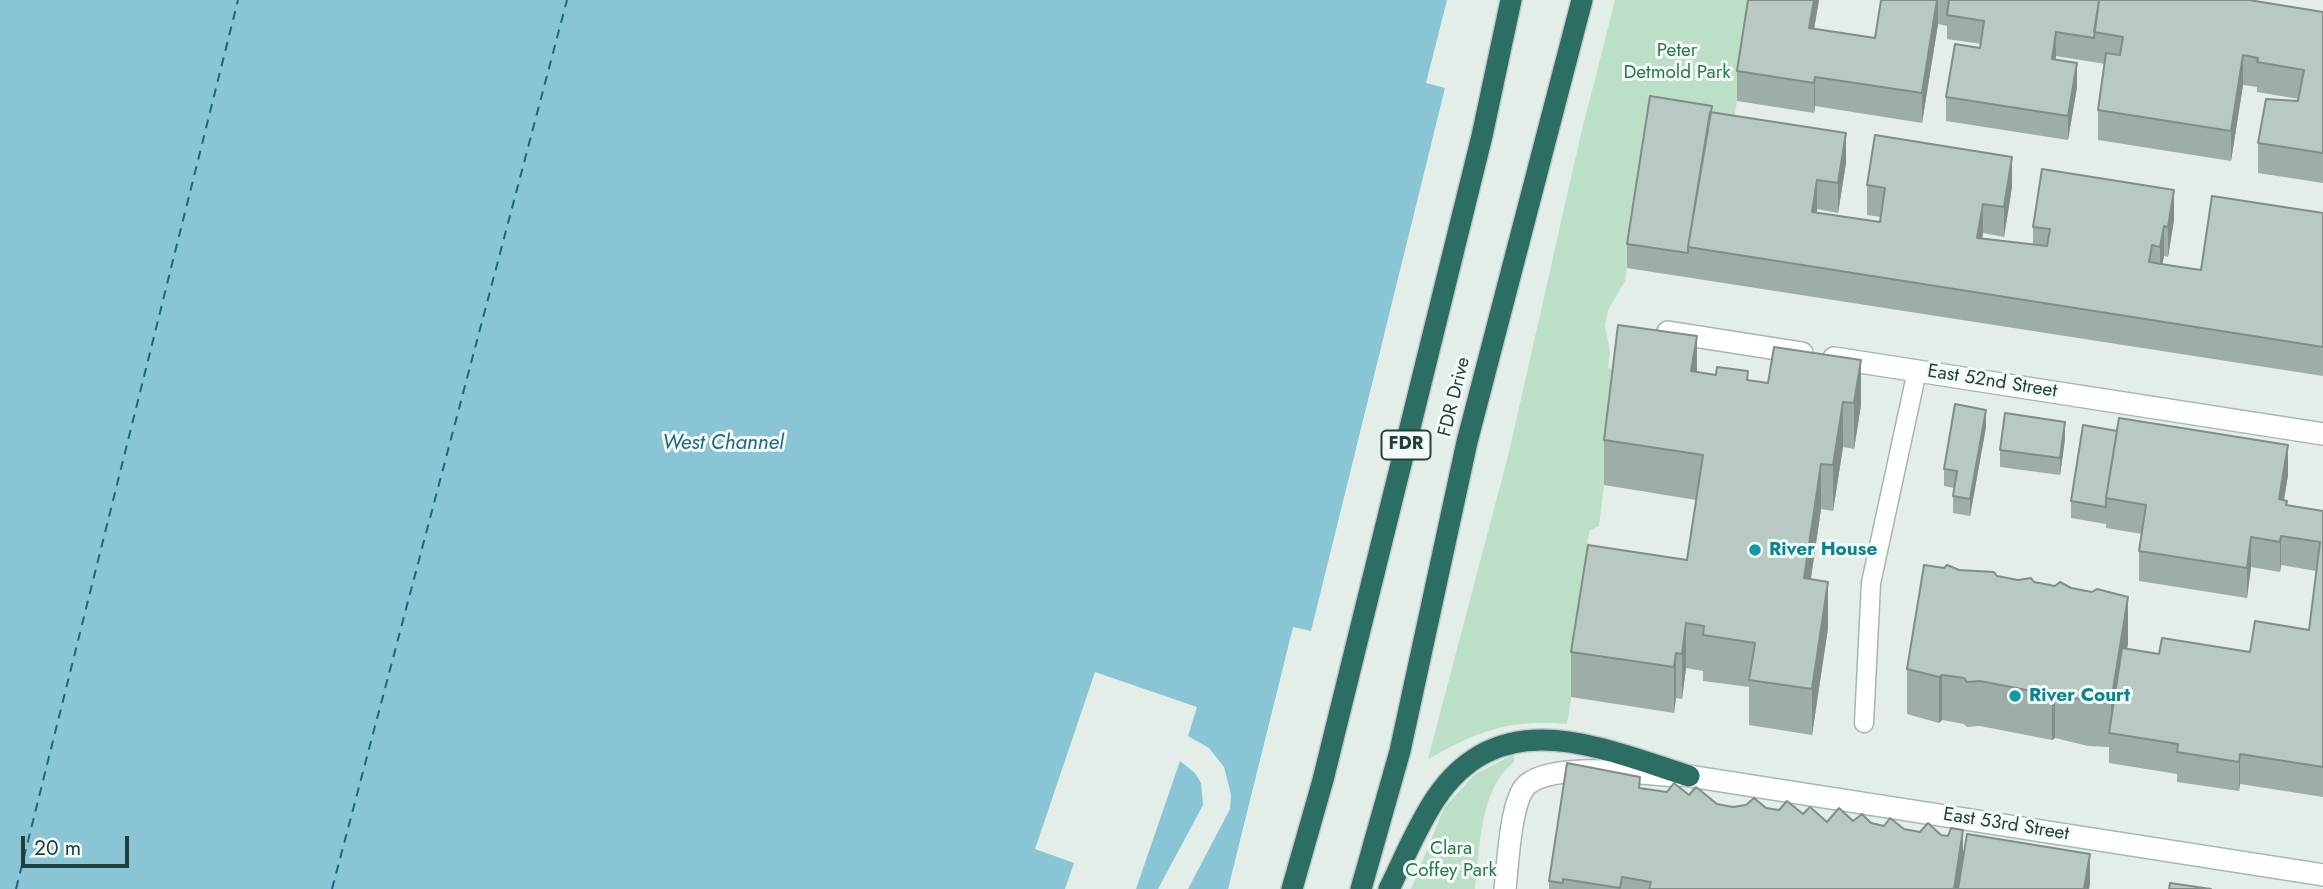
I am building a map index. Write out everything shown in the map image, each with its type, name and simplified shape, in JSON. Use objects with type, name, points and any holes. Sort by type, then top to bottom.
[{"type":"highway","name":"FDR Drive","points":[[1292,889],[1326,767],[1482,136],[1511,0]]},
{"type":"highway","name":"FDR Drive","points":[[1361,889],[1400,751],[1467,442],[1581,0]]},
{"type":"highway","points":[[1389,889],[1436,797],[1467,763],[1500,744],[1541,739],[1594,746],[1689,776]]},
{"type":"street","name":"East 52nd Street","points":[[1661,331],[2323,434]]},
{"type":"street","name":"East 53rd Street","points":[[1505,889],[1517,805],[1524,788],[1530,782],[1548,774],[1588,771],[1689,776],[2323,875]]},
{"type":"lane","points":[[1864,723],[1871,583],[1917,371]]},
{"type":"green space","name":"Peter Detmold Park","points":[[1615,0],[1753,0],[1730,145],[1650,120],[1625,281],[1608,310],[1605,325],[1610,352],[1608,368],[1618,370],[1599,526],[1590,530],[1587,542],[1595,550],[1567,724],[1528,723],[1494,729],[1462,741],[1428,759],[1509,452],[1580,138]]},
{"type":"green space","name":"Clara Coffey Park","points":[[1514,754],[1514,762],[1502,774],[1494,788],[1483,821],[1475,889],[1411,889],[1444,808],[1474,775]]},
{"type":"water","name":"West Channel","points":[[0,0],[1447,0],[1426,83],[1445,88],[1311,631],[1293,627],[1228,889],[0,889]]},
{"type":"pier","points":[[1095,672],[1197,707],[1188,736],[1209,748],[1224,767],[1231,795],[1230,809],[1188,889],[1158,889],[1203,805],[1201,783],[1195,773],[1180,761],[1136,889],[1065,889],[1074,863],[1035,849]]},
{"type":"building","points":[[1748,0],[1814,0],[1809,28],[1875,38],[1881,0],[1937,0],[1922,93],[1815,77],[1814,83],[1737,71]]},
{"type":"building","points":[[1949,0],[2099,0],[2094,38],[2056,32],[2052,59],[2077,63],[2068,116],[1946,97],[1955,44],[1980,48],[1984,21],[1947,15]]},
{"type":"building","points":[[2099,0],[2249,0],[2323,12],[2323,153],[2258,143],[2266,99],[2298,101],[2304,70],[2257,62],[2258,58],[2243,55],[2231,131],[2098,110],[2106,53],[2120,55],[2123,37],[2094,32]]},
{"type":"building","points":[[1650,96],[1712,106],[1688,253],[1627,244]]},
{"type":"building","points":[[1710,112],[1846,133],[1838,183],[1817,180],[1812,212],[1880,222],[1885,188],[1867,185],[1875,135],[2012,157],[2004,207],[1983,204],[1977,238],[2047,246],[2050,229],[2033,227],[2042,169],[2174,190],[2168,227],[2164,226],[2160,247],[2152,245],[2149,262],[2180,267],[2201,270],[2212,196],[2323,213],[2323,347],[1688,247]]},
{"type":"building","name":"River House","points":[[1618,325],[1697,336],[1691,371],[1716,375],[1717,367],[1748,371],[1747,380],[1768,383],[1774,347],[1861,360],[1854,403],[1843,402],[1833,465],[1821,464],[1804,578],[1828,582],[1812,689],[1749,680],[1755,643],[1703,635],[1704,626],[1686,623],[1682,654],[1676,653],[1674,667],[1571,652],[1588,545],[1687,560],[1703,455],[1604,440]]},
{"type":"building","points":[[1955,404],[1986,410],[1970,499],[1953,496],[1957,471],[1944,469]]},
{"type":"building","points":[[2005,413],[2065,422],[2060,458],[2000,450]]},
{"type":"building","points":[[2119,418],[2288,445],[2279,499],[2287,501],[2286,505],[2323,511],[2323,767],[2240,754],[2239,762],[2177,752],[2178,744],[2109,733],[2122,648],[2159,654],[2162,638],[2250,652],[2255,621],[2309,630],[2320,542],[2281,536],[2280,542],[2251,537],[2247,568],[2139,551],[2146,505],[2106,498]]},
{"type":"building","points":[[2083,425],[2117,431],[2106,507],[2071,501]]},
{"type":"building","points":[[1924,565],[1944,568],[1947,565],[1959,570],[1994,572],[1997,576],[2018,580],[2031,578],[2034,582],[2055,586],[2060,582],[2071,588],[2092,592],[2097,589],[2128,597],[2111,702],[2088,701],[1980,681],[1967,682],[1964,678],[1942,675],[1939,677],[1907,669]]},
{"type":"building","points":[[1567,763],[1640,777],[1639,788],[1667,792],[1674,783],[1689,795],[1696,787],[1717,804],[1733,807],[1746,805],[1754,798],[1766,808],[1779,810],[1787,801],[1803,814],[1810,807],[1827,822],[1839,808],[1853,821],[1862,814],[1871,823],[1884,826],[1890,818],[1904,829],[1920,832],[1928,823],[1941,835],[1948,836],[1951,828],[1963,830],[1954,889],[1649,889],[1651,882],[1622,877],[1620,888],[1563,879],[1563,883],[1549,881]]},
{"type":"building","points":[[1967,834],[2090,854],[2084,889],[1958,889]]},
{"type":"building","points":[[2170,883],[2211,889],[2169,889]]},
{"type":"ferry route","points":[[16,889],[238,0]]},
{"type":"ferry route","points":[[332,889],[567,0]]},
{"type":"place","name":"River House","points":[[1755,550]]},
{"type":"place","name":"River Court","points":[[2015,696]]}]
